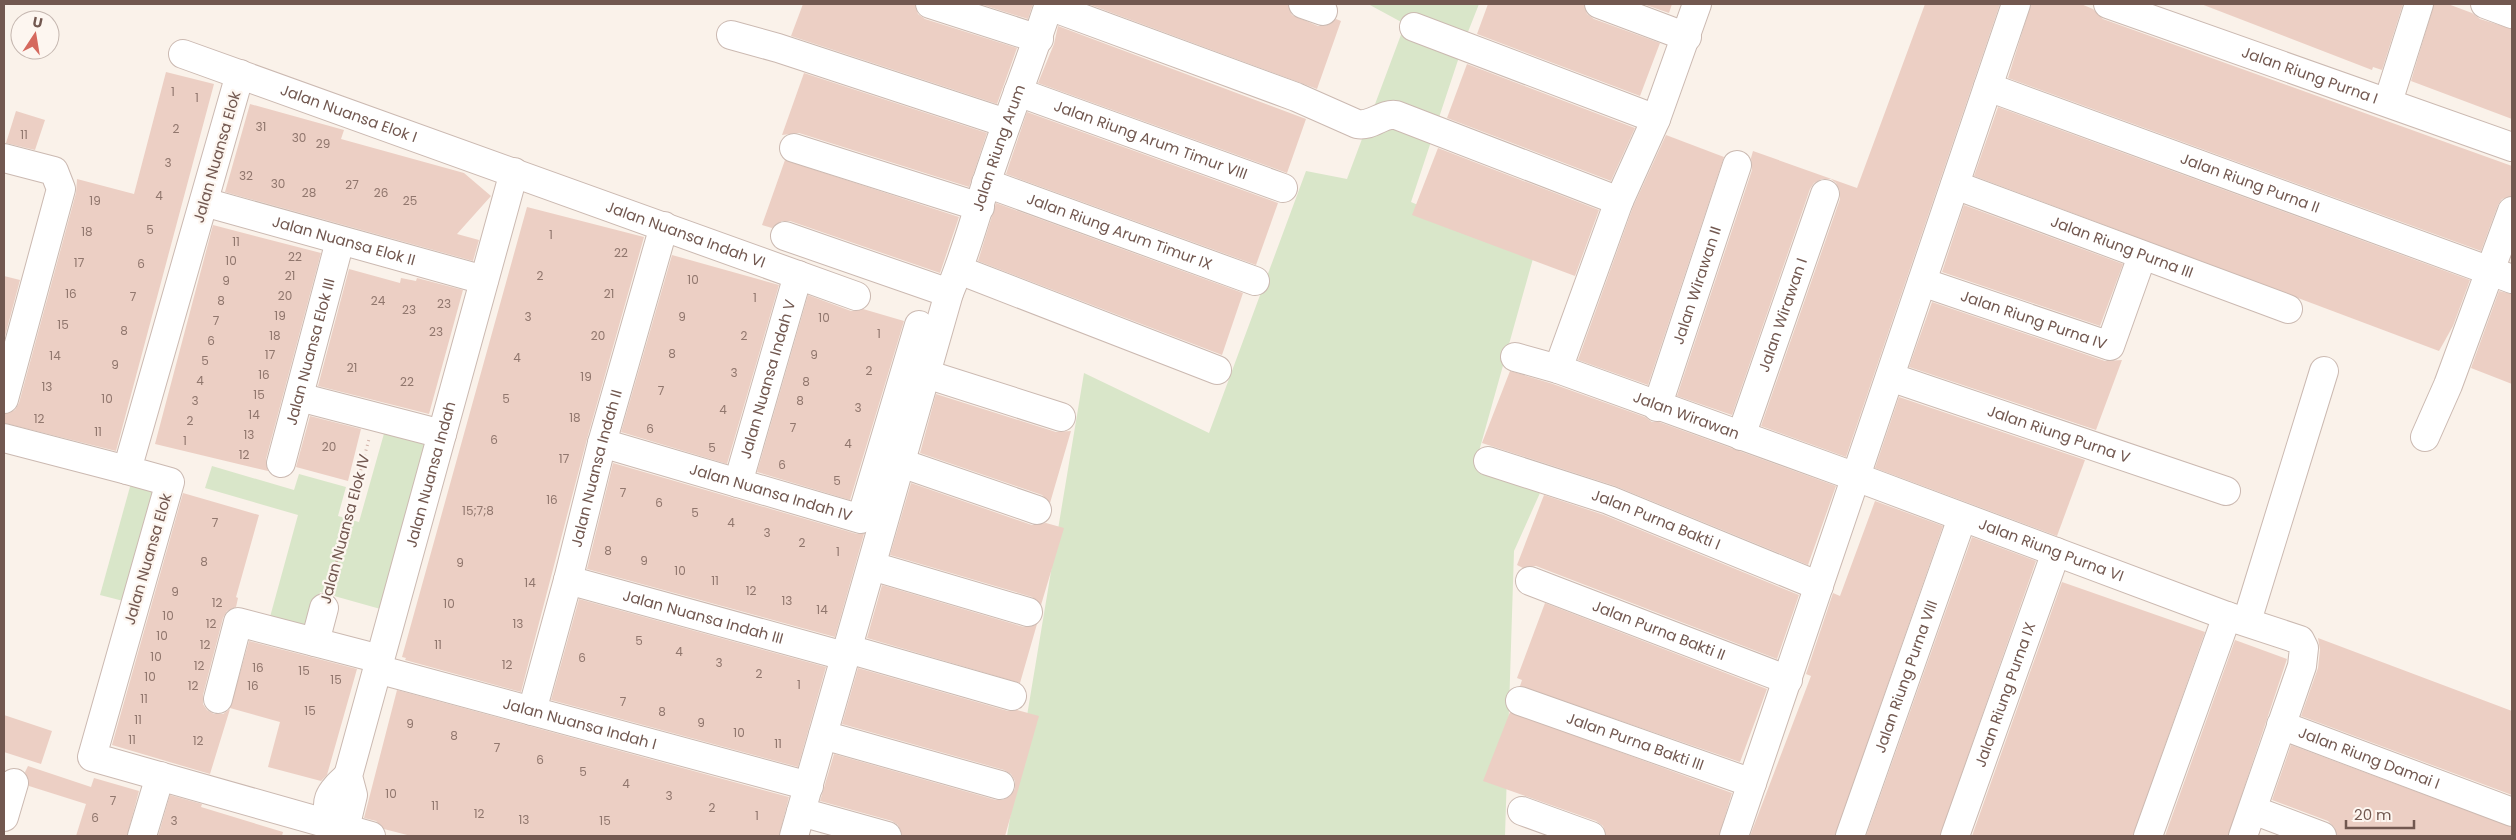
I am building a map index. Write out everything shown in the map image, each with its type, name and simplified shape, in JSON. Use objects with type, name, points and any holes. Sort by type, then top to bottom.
[{"type":"street","points":[[930,4],[1039,39]]},
{"type":"street","points":[[1599,4],[1687,36]]},
{"type":"street","points":[[1558,369],[1619,201],[1656,119],[1697,4]]},
{"type":"street","points":[[1734,836],[2016,4]]},
{"type":"street","name":"Jalan Riung Purna I","points":[[2108,4],[2512,147]]},
{"type":"street","points":[[2388,102],[2419,4]]},
{"type":"street","points":[[2485,4],[2512,14]]},
{"type":"street","points":[[1049,5],[1296,97],[1357,124],[1367,125],[1388,115],[1396,115],[1619,201]]},
{"type":"street","name":"Jalan Riung Arum","points":[[798,824],[823,734],[842,651],[872,566],[954,282],[1006,123],[1039,39],[1049,5]]},
{"type":"street","points":[[1414,27],[1656,119]]},
{"type":"street","points":[[731,35],[778,48],[1006,123]]},
{"type":"street","name":"Jalan Nuansa Elok I","points":[[183,54],[514,172]]},
{"type":"street","name":"Jalan Nuansa Elok","points":[[240,74],[127,470],[170,482],[92,757],[371,836]]},
{"type":"street","name":"Jalan Riung Purna II","points":[[1988,87],[2502,275]]},
{"type":"street","name":"Jalan Riung Arum Timur VIII","points":[[1018,92],[1283,188]]},
{"type":"street","name":"Jalan Riung Arum Timur IX","points":[[794,148],[983,195],[1255,281]]},
{"type":"street","points":[[4,158],[54,171],[61,189],[4,399]]},
{"type":"street","name":"Jalan Wirawan II","points":[[1657,406],[1737,166]]},
{"type":"street","name":"Jalan Nuansa Indah VI","points":[[514,172],[856,296]]},
{"type":"street","name":"Jalan Nuansa Indah","points":[[337,826],[326,810],[340,782],[379,664],[514,172]]},
{"type":"street","name":"Jalan Riung Purna III","points":[[1955,185],[2288,309]]},
{"type":"street","name":"Jalan Wirawan I","points":[[1741,436],[1825,194]]},
{"type":"street","name":"Jalan Nuansa Elok II","points":[[204,202],[484,280]]},
{"type":"street","points":[[2425,438],[2448,385],[2502,275],[2512,211]]},
{"type":"street","name":"Jalan Nuansa Indah II","points":[[532,711],[568,580],[602,443],[664,226]]},
{"type":"street","points":[[785,236],[954,282],[1217,370]]},
{"type":"street","name":"Jalan Nuansa Elok III","points":[[282,463],[340,241]]},
{"type":"street","name":"Jalan Riung Purna IV","points":[[1922,282],[2110,346],[2142,256]]},
{"type":"street","name":"Jalan Nuansa Indah V","points":[[738,483],[798,275]]},
{"type":"street","name":"Jalan Nuansa Indah IV","points":[[602,443],[861,519],[919,325]]},
{"type":"street","name":"Jalan Wirawan","points":[[1515,357],[1558,369],[1856,477]]},
{"type":"street","points":[[2148,836],[2237,618],[2324,371]]},
{"type":"street","points":[[926,374],[1061,417]]},
{"type":"street","name":"Jalan Riung Purna V","points":[[1890,377],[2226,491]]},
{"type":"street","points":[[299,396],[442,434]]},
{"type":"street","points":[[4,438],[127,470]]},
{"type":"street","name":"Jalan Purna Bakti I","points":[[1488,461],[1608,500],[1819,586]]},
{"type":"street","points":[[901,462],[1037,510]]},
{"type":"street","name":"Jalan Riung Purna VI","points":[[1856,477],[1962,518],[2295,638],[2303,644],[2302,666],[2281,725]]},
{"type":"street","name":"Jalan Riung Purna VIII","points":[[1850,836],[1962,518]]},
{"type":"street","name":"Jalan Riung Purna IX","points":[[1955,836],[2056,552]]},
{"type":"street","points":[[872,566],[1028,612]]},
{"type":"street","name":"Jalan Nuansa Indah III","points":[[568,580],[1012,696]]},
{"type":"street","name":"Jalan Purna Bakti II","points":[[1530,581],[1788,680]]},
{"type":"street","name":"Jalan Nuansa Elok IV","points":[[315,642],[324,608]]},
{"type":"street","name":"Jalan Nuansa Indah I","points":[[218,699],[238,622],[315,642],[379,664],[532,711],[808,786]]},
{"type":"street","name":"Jalan Purna Bakti III","points":[[1520,701],[1752,783]]},
{"type":"street","points":[[2243,836],[2281,725]]},
{"type":"street","name":"Jalan Riung Damai I","points":[[2281,725],[2512,812]]},
{"type":"street","points":[[823,734],[1000,785]]},
{"type":"street","points":[[142,836],[160,776]]},
{"type":"street","points":[[4,817],[14,783]]},
{"type":"street","points":[[2252,810],[2322,836]]},
{"type":"street","points":[[1522,811],[1591,836]]},
{"type":"street","points":[[798,824],[887,836]]},
{"type":"path","name":"Jalan Nuansa Elok IV","points":[[324,608],[375,416]]},
{"type":"green space","points":[[1368,4],[1479,4],[1464,42],[1411,202],[1534,255],[1476,462],[1544,484],[1514,551],[1505,836],[1007,836],[1084,373],[1209,433],[1306,171],[1347,179],[1405,24]]},
{"type":"green space","points":[[385,430],[431,443],[384,610],[320,592],[310,628],[270,617],[298,515],[205,488],[212,466],[294,490],[299,474],[346,487],[338,516],[359,522]]},
{"type":"green space","points":[[133,476],[163,484],[131,603],[100,595]]},
{"type":"building","points":[[803,4],[915,4],[918,14],[925,19],[1017,48],[997,104],[791,36]]},
{"type":"building","points":[[980,4],[1033,4],[1028,19]]},
{"type":"building","points":[[1088,4],[1288,4],[1292,15],[1318,26],[1326,26],[1336,19],[1341,21],[1317,89]]},
{"type":"building","points":[[1488,4],[1584,4],[1587,14],[1594,19],[1660,43],[1640,96],[1477,34]]},
{"type":"building","points":[[1643,4],[1672,4],[1669,13]]},
{"type":"building","points":[[1925,4],[2000,4],[1846,457],[1761,426],[1840,199],[1840,191],[1836,183],[1831,179],[1822,179],[1814,183],[1810,189],[1732,415],[1677,396],[1752,170],[1751,158],[1753,151],[1857,188]]},
{"type":"building","points":[[2031,4],[2081,4],[2093,9],[2103,19],[2512,166],[2512,196],[2502,199],[2498,205],[2481,251],[2008,78]]},
{"type":"building","points":[[2201,4],[2403,4],[2382,70],[2373,67],[2372,70]]},
{"type":"building","points":[[2434,4],[2448,4],[2472,13],[2480,19],[2512,29],[2512,119],[2411,81]]},
{"type":"building","points":[[1058,26],[1306,119],[1287,173],[1038,83],[1054,44]]},
{"type":"building","points":[[1467,64],[1635,128],[1611,181],[1447,118]]},
{"type":"building","points":[[166,72],[214,84],[116,451],[4,423],[4,414],[15,410],[19,403],[76,193],[77,179],[134,194]]},
{"type":"building","points":[[804,73],[987,133],[969,187],[799,133],[782,135]]},
{"type":"building","points":[[250,104],[344,130],[341,139],[464,173],[491,196],[457,234],[479,240],[473,261],[225,192]]},
{"type":"building","points":[[1998,107],[2470,280],[2453,326],[2439,351],[1974,176]]},
{"type":"building","points":[[16,111],[45,120],[35,150],[6,143]]},
{"type":"building","points":[[1027,112],[1278,203],[1256,265],[1006,174]]},
{"type":"building","points":[[1666,135],[1724,157],[1648,385],[1578,360],[1633,207]]},
{"type":"building","points":[[1438,148],[1599,210],[1575,276],[1412,215]]},
{"type":"building","points":[[785,160],[959,217],[940,273],[790,221],[782,221],[772,228],[762,225]]},
{"type":"building","points":[[996,203],[1243,293],[1222,355],[978,261]]},
{"type":"building","points":[[1964,205],[2123,264],[2100,326],[1942,272]]},
{"type":"building","points":[[527,207],[644,237],[587,439],[521,692],[405,660],[406,658],[402,657]]},
{"type":"building","points":[[213,225],[321,253],[266,459],[268,471],[155,444]]},
{"type":"building","points":[[672,255],[779,285],[727,464],[621,432]]},
{"type":"building","points":[[349,269],[400,283],[401,278],[416,281],[417,278],[463,290],[429,414],[318,386]]},
{"type":"building","points":[[4,276],[20,280],[4,340]]},
{"type":"building","points":[[2499,291],[2512,294],[2512,384],[2471,368]]},
{"type":"building","points":[[808,295],[851,311],[863,309],[904,321],[850,500],[757,472]]},
{"type":"building","points":[[1932,302],[2105,361],[2122,360],[2096,430],[1909,367]]},
{"type":"building","points":[[1510,371],[1553,384],[1645,417],[1652,422],[1659,422],[1836,486],[1808,565],[1615,486],[1482,443]]},
{"type":"building","points":[[936,394],[1056,432],[1071,431],[1050,503],[1042,495],[920,453]]},
{"type":"building","points":[[1899,397],[2085,460],[2057,536],[1875,468]]},
{"type":"building","points":[[310,416],[361,429],[348,481],[296,467]]},
{"type":"building","points":[[613,463],[857,534],[864,534],[835,637],[587,569]]},
{"type":"building","points":[[911,483],[1032,525],[1046,523],[1064,528],[1041,605],[1032,597],[890,555]]},
{"type":"building","points":[[183,493],[259,515],[236,597],[238,598],[236,607],[227,611],[223,618],[203,695],[203,704],[207,710],[214,714],[223,714],[230,709],[210,774],[112,745]]},
{"type":"building","points":[[1544,495],[1604,515],[1799,595],[1777,659],[1536,566],[1523,568],[1517,565]]},
{"type":"building","points":[[1875,501],[1943,526],[1835,836],[1750,836],[1811,676],[1806,674],[1833,593],[1840,596]]},
{"type":"building","points":[[1972,537],[2036,561],[1940,836],[1866,836]]},
{"type":"building","points":[[2062,582],[2205,632],[2133,836],[1972,836]]},
{"type":"building","points":[[882,585],[1024,627],[1031,627],[1037,624],[1020,683],[867,638]]},
{"type":"building","points":[[579,599],[826,667],[798,767],[551,700]]},
{"type":"building","points":[[1545,603],[1767,689],[1740,762],[1520,686],[1522,680],[1517,678]]},
{"type":"building","points":[[2318,638],[2512,711],[2512,795],[2301,716],[2318,668],[2320,650]]},
{"type":"building","points":[[2235,640],[2287,659],[2228,836],[2165,836]]},
{"type":"building","points":[[249,641],[357,669],[327,775],[321,781],[268,767],[280,722],[230,708]]},
{"type":"building","points":[[858,668],[1008,711],[1017,710],[1039,716],[1005,836],[902,836],[898,825],[892,821],[820,801],[834,754],[996,800],[1003,800],[1010,796],[1015,789],[1015,781],[1011,774],[1004,770],[842,724]]},
{"type":"building","points":[[397,690],[789,797],[779,836],[411,836],[384,829],[376,821],[364,818]]},
{"type":"building","points":[[1510,712],[1732,793],[1719,836],[1606,836],[1603,826],[1596,821],[1483,781]]},
{"type":"building","points":[[4,715],[52,731],[41,764],[4,752]]},
{"type":"building","points":[[2291,745],[2512,827],[2512,836],[2337,836],[2334,827],[2328,821],[2272,800]]},
{"type":"building","points":[[28,766],[91,787],[94,778],[139,791],[127,836],[76,836],[86,804],[29,786],[25,772]]},
{"type":"building","points":[[170,795],[202,804],[201,807],[283,832],[282,836],[158,836]]}]
